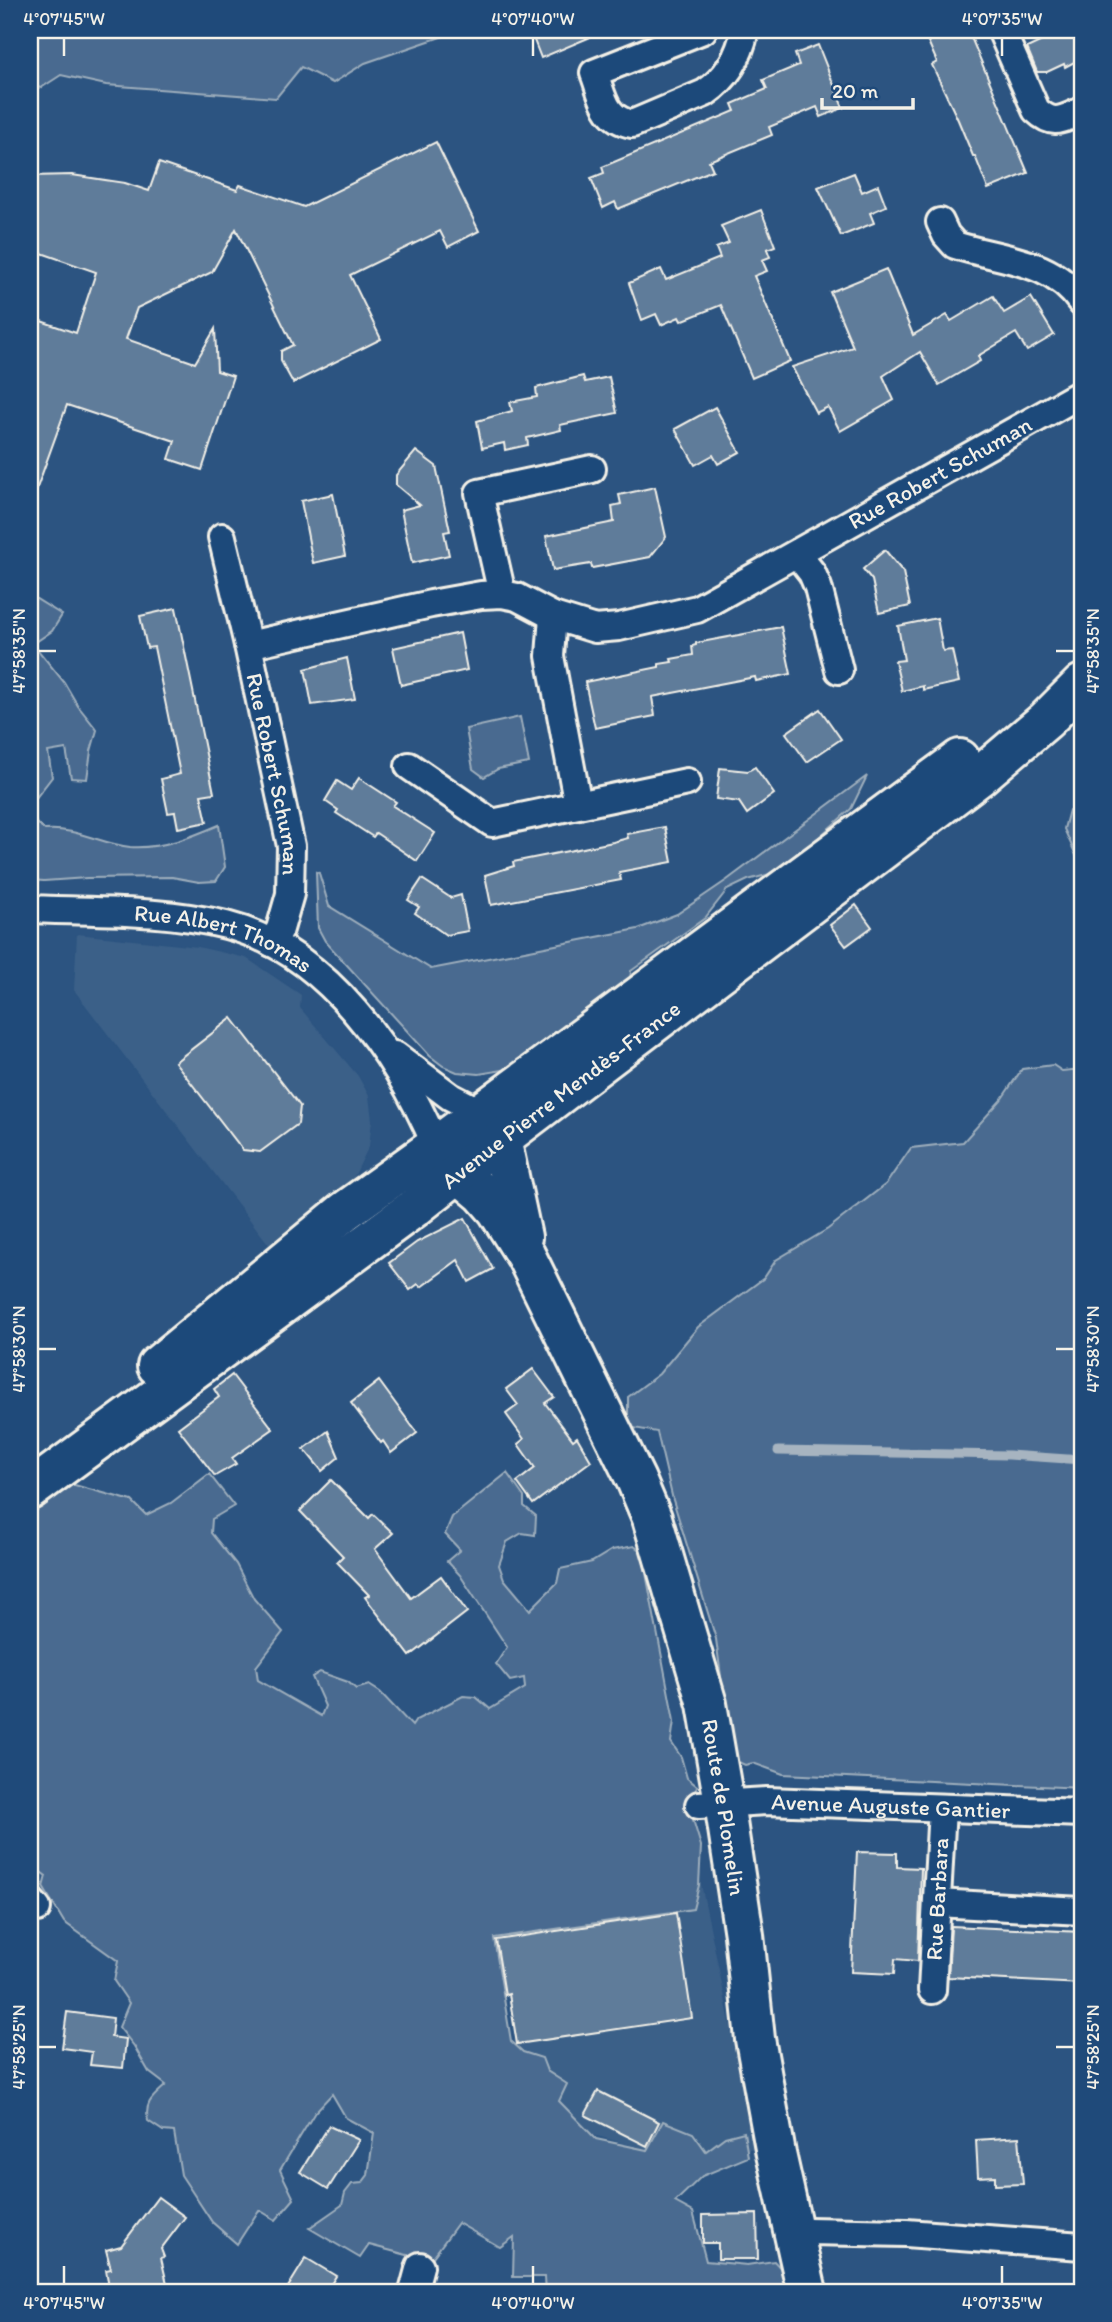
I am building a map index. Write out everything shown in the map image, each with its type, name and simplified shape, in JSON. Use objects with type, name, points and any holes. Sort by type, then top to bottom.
[{"type":"street","points":[[703,30],[594,73],[609,113],[621,122],[632,124],[705,93],[715,86],[736,59],[746,30]]},
{"type":"street","points":[[1000,30],[1036,110],[1046,119],[1060,120],[1082,111]]},
{"type":"street","points":[[940,222],[955,245],[1036,265],[1057,277],[1082,303]]},
{"type":"street","name":"Rue Robert Schuman","points":[[248,645],[459,598],[502,594],[517,597],[579,626],[605,629],[698,609],[1082,393]]},
{"type":"street","points":[[502,594],[479,493],[592,469]]},
{"type":"street","name":"Rue Robert Schuman","points":[[222,537],[289,833],[291,887],[288,906],[272,943]]},
{"type":"street","points":[[797,554],[818,587],[839,670]]},
{"type":"street","points":[[553,616],[550,656],[578,805]]},
{"type":"street","name":"Avenue Pierre Mendès-France","points":[[30,1472],[345,1212],[447,1160],[980,776],[1046,720],[1082,684]]},
{"type":"street","points":[[409,766],[492,823],[687,782]]},
{"type":"street","name":"Rue Albert Thomas","points":[[30,909],[173,916],[229,926],[272,943],[326,982],[381,1043],[428,1082],[468,1107],[491,1126]]},
{"type":"street","name":"Rue Albert Thomas","points":[[381,1043],[447,1160]]},
{"type":"street","name":"Route de Plomelin","points":[[491,1126],[526,1256]]},
{"type":"street","name":"Avenue Pierre Mendès-France","points":[[30,1490],[414,1208],[447,1160]]},
{"type":"street","name":"Route de Plomelin","points":[[447,1160],[497,1210],[526,1256],[652,1518],[669,1581],[680,1684],[712,1803],[724,1933],[755,2039],[792,2234],[807,2292]]},
{"type":"street","name":"Avenue Auguste Gantier","points":[[712,1803],[767,1801],[1082,1813]]},
{"type":"street","name":"Rue Barbara","points":[[932,1990],[942,1808]]},
{"type":"street","points":[[937,1903],[1082,1911]]},
{"type":"street","points":[[792,2234],[808,2231],[906,2233],[1082,2246]]},
{"type":"street","points":[[413,2292],[420,2266]]},
{"type":"shaded area","points":[[30,30],[461,30],[365,63],[333,83],[301,67],[276,98],[106,85],[61,75],[41,88],[30,85]]},
{"type":"shaded area","points":[[30,578],[35,598],[62,615],[52,631],[33,644],[64,682],[97,730],[87,779],[71,778],[66,749],[48,752],[52,777],[35,799],[30,800]]},
{"type":"shaded area","points":[[520,717],[529,763],[498,769],[484,777],[473,769],[466,729]]},
{"type":"shaded area","points":[[867,776],[851,809],[811,844],[774,873],[748,880],[727,890],[705,918],[631,971],[630,979],[509,1069],[479,1074],[457,1072],[443,1066],[430,1056],[325,941],[318,928],[316,872],[319,873],[329,906],[431,969],[638,929],[677,914]]},
{"type":"shaded area","points":[[1082,807],[1082,868],[1064,829],[1069,810]]},
{"type":"shaded area","points":[[30,817],[45,830],[77,833],[130,847],[165,844],[219,825],[225,867],[216,881],[199,882],[172,877],[30,880]]},
{"type":"shaded area","points":[[77,934],[198,947],[246,958],[301,995],[300,1008],[358,1076],[369,1096],[372,1120],[369,1146],[351,1183],[270,1246],[74,990]]},
{"type":"shaded area","points":[[1053,1065],[1062,1071],[1082,1069],[1082,1788],[783,1774],[753,1763],[745,1765],[732,1759],[716,1639],[673,1500],[657,1432],[628,1427],[628,1397],[659,1374],[698,1327],[764,1278],[776,1260],[828,1229],[886,1184],[911,1148],[963,1142],[1001,1100],[1022,1069]]},
{"type":"shaded area","points":[[507,1473],[524,1497],[524,1506],[536,1516],[535,1535],[522,1533],[507,1542],[499,1565],[504,1579],[530,1610],[557,1583],[560,1569],[592,1562],[612,1550],[634,1546],[642,1552],[674,1721],[671,1742],[681,1757],[687,1778],[697,1786],[691,1813],[701,1846],[699,1885],[693,1909],[494,1938],[511,2041],[523,2052],[542,2058],[547,2071],[567,2084],[559,2101],[596,2139],[647,2150],[663,2121],[693,2133],[706,2151],[725,2137],[744,2132],[748,2157],[702,2176],[675,2202],[693,2212],[706,2261],[747,2265],[774,2261],[786,2274],[791,2292],[545,2292],[544,2277],[513,2277],[514,2237],[500,2247],[458,2223],[430,2261],[369,2245],[360,2258],[309,2228],[342,2205],[345,2193],[352,2184],[362,2183],[368,2175],[374,2133],[346,2118],[332,2094],[315,2112],[280,2170],[294,2199],[276,2220],[259,2210],[237,2244],[212,2222],[181,2175],[174,2132],[163,2131],[148,2121],[149,2104],[166,2085],[149,2072],[119,2027],[129,2003],[114,1981],[118,1961],[64,1922],[43,1887],[46,1876],[30,1864],[30,1509],[71,1484],[132,1501],[146,1515],[171,1503],[209,1474],[234,1506],[212,1519],[211,1533],[236,1564],[254,1599],[283,1632],[256,1667],[258,1680],[321,1716],[325,1706],[312,1677],[320,1672],[348,1682],[356,1689],[369,1685],[380,1692],[412,1726],[416,1720],[463,1696],[476,1697],[490,1709],[525,1688],[524,1678],[510,1681],[496,1664],[507,1647],[460,1575],[447,1561],[460,1550],[445,1534],[452,1517]]},
{"type":"shaded area","points":[[700,1879],[756,2147],[702,2164],[589,2134],[497,2057],[517,2044],[510,1995],[505,1995],[491,1906]]},
{"type":"building","points":[[530,30],[607,30],[541,58]]},
{"type":"building","points":[[923,30],[968,30],[1028,173],[988,189],[932,65],[937,62]]},
{"type":"building","points":[[1036,30],[1082,30],[1082,58],[1065,67],[1064,64],[1047,72],[1037,72],[1027,48],[1042,41]]},
{"type":"building","points":[[818,45],[843,108],[821,117],[817,107],[769,127],[772,135],[709,161],[713,170],[618,209],[615,202],[603,208],[591,178],[604,173],[602,167],[735,111],[732,104],[767,89],[763,80],[799,65],[795,54]]},
{"type":"building","points":[[436,142],[479,231],[448,247],[440,231],[350,275],[381,339],[293,383],[281,361],[281,351],[293,345],[236,229],[212,272],[137,308],[126,339],[195,363],[215,329],[217,371],[233,376],[202,470],[169,459],[175,441],[67,405],[33,499],[30,499],[30,341],[38,320],[76,333],[96,272],[30,249],[30,176],[72,175],[125,183],[149,191],[159,163],[237,190],[240,185],[304,207]]},
{"type":"building","points":[[854,173],[862,192],[878,185],[886,206],[870,213],[874,223],[841,236],[818,187]]},
{"type":"building","points":[[761,210],[775,246],[767,249],[770,257],[762,260],[767,271],[754,276],[790,361],[752,378],[721,305],[681,321],[679,317],[661,325],[656,314],[642,320],[629,283],[661,269],[666,280],[720,258],[716,248],[729,243],[721,226]]},
{"type":"building","points":[[886,269],[913,335],[947,315],[951,321],[993,296],[1004,313],[1031,297],[1054,335],[1027,351],[1016,333],[978,356],[980,361],[939,385],[920,352],[883,376],[894,400],[840,431],[828,407],[816,413],[792,367],[853,347],[830,292]]},
{"type":"building","points":[[583,376],[585,382],[609,377],[617,413],[560,425],[561,430],[527,438],[528,445],[505,450],[504,443],[482,448],[477,421],[512,411],[510,402],[537,397],[536,388]]},
{"type":"building","points":[[715,407],[740,452],[718,464],[713,455],[695,465],[675,429]]},
{"type":"building","points":[[416,451],[436,466],[450,531],[444,532],[449,555],[412,563],[401,510],[420,505],[396,485],[396,475]]},
{"type":"building","points":[[655,487],[666,537],[650,557],[592,568],[591,564],[553,570],[546,536],[614,522],[612,506],[621,504],[619,495]]},
{"type":"building","points":[[333,494],[345,556],[313,563],[301,501]]},
{"type":"building","points":[[885,550],[903,572],[910,606],[879,613],[872,580],[863,569]]},
{"type":"building","points":[[176,608],[214,793],[201,795],[207,822],[178,828],[175,812],[168,813],[161,779],[180,774],[154,647],[147,648],[140,616]]},
{"type":"building","points":[[937,618],[943,651],[952,650],[959,682],[923,690],[923,686],[902,691],[895,661],[904,660],[898,626]]},
{"type":"building","points":[[781,627],[791,674],[756,681],[755,677],[652,697],[655,716],[595,728],[585,682],[659,667],[659,664],[672,662],[671,659],[693,655],[692,646],[696,643]]},
{"type":"building","points":[[460,633],[467,670],[401,685],[393,648]]},
{"type":"building","points":[[347,658],[355,699],[312,705],[305,669]]},
{"type":"building","points":[[820,709],[841,739],[807,762],[786,733]]},
{"type":"building","points":[[755,767],[774,794],[747,814],[739,802],[716,799],[720,768],[748,771]]},
{"type":"building","points":[[359,778],[396,802],[393,806],[435,833],[417,861],[376,833],[373,837],[336,813],[338,810],[325,801],[337,781],[351,790]]},
{"type":"building","points":[[665,827],[672,862],[619,872],[621,880],[491,905],[485,875],[514,866],[513,862],[613,842],[628,838],[627,834]]},
{"type":"building","points":[[422,879],[451,898],[461,895],[468,931],[446,935],[415,913],[419,907],[408,900]]},
{"type":"building","points":[[856,905],[872,927],[846,946],[830,925]]},
{"type":"building","points":[[232,1018],[300,1106],[298,1124],[260,1152],[243,1150],[175,1062]]},
{"type":"building","points":[[465,1218],[493,1269],[469,1282],[458,1260],[421,1287],[418,1284],[410,1290],[389,1263],[417,1242]]},
{"type":"building","points":[[533,1369],[554,1397],[545,1403],[573,1440],[577,1437],[591,1461],[533,1504],[517,1482],[535,1468],[518,1444],[524,1439],[506,1414],[518,1405],[506,1389]]},
{"type":"building","points":[[232,1375],[273,1429],[232,1458],[236,1464],[215,1476],[178,1428],[219,1397],[214,1389]]},
{"type":"building","points":[[379,1381],[417,1433],[391,1453],[351,1403]]},
{"type":"building","points":[[328,1431],[339,1457],[322,1471],[304,1449]]},
{"type":"building","points":[[331,1480],[369,1518],[373,1514],[393,1533],[375,1549],[411,1598],[441,1576],[467,1612],[410,1656],[365,1597],[369,1595],[337,1562],[343,1556],[300,1511]]},
{"type":"building","points":[[857,1852],[897,1853],[897,1867],[921,1868],[918,1961],[895,1959],[894,1974],[851,1972]]},
{"type":"building","points":[[676,1913],[692,2018],[517,2044],[496,1940]]},
{"type":"building","points":[[951,1926],[1082,1932],[1082,1984],[948,1977]]},
{"type":"building","points":[[67,2012],[113,2018],[111,2037],[126,2039],[123,2068],[90,2065],[92,2052],[62,2048]]},
{"type":"building","points":[[598,2091],[659,2122],[647,2146],[585,2115]]},
{"type":"building","points":[[329,2126],[359,2140],[328,2189],[300,2172]]},
{"type":"building","points":[[1019,2137],[1023,2184],[995,2185],[995,2176],[978,2177],[976,2140]]},
{"type":"building","points":[[158,2197],[185,2217],[161,2249],[169,2292],[110,2292],[106,2270],[111,2269],[106,2250],[121,2246]]},
{"type":"building","points":[[757,2214],[758,2259],[718,2259],[718,2243],[703,2243],[703,2215]]},
{"type":"building","points":[[306,2258],[336,2276],[326,2292],[285,2292]]},
{"type":"waterway","points":[[778,1451],[1009,1455],[1082,1460]]}]
